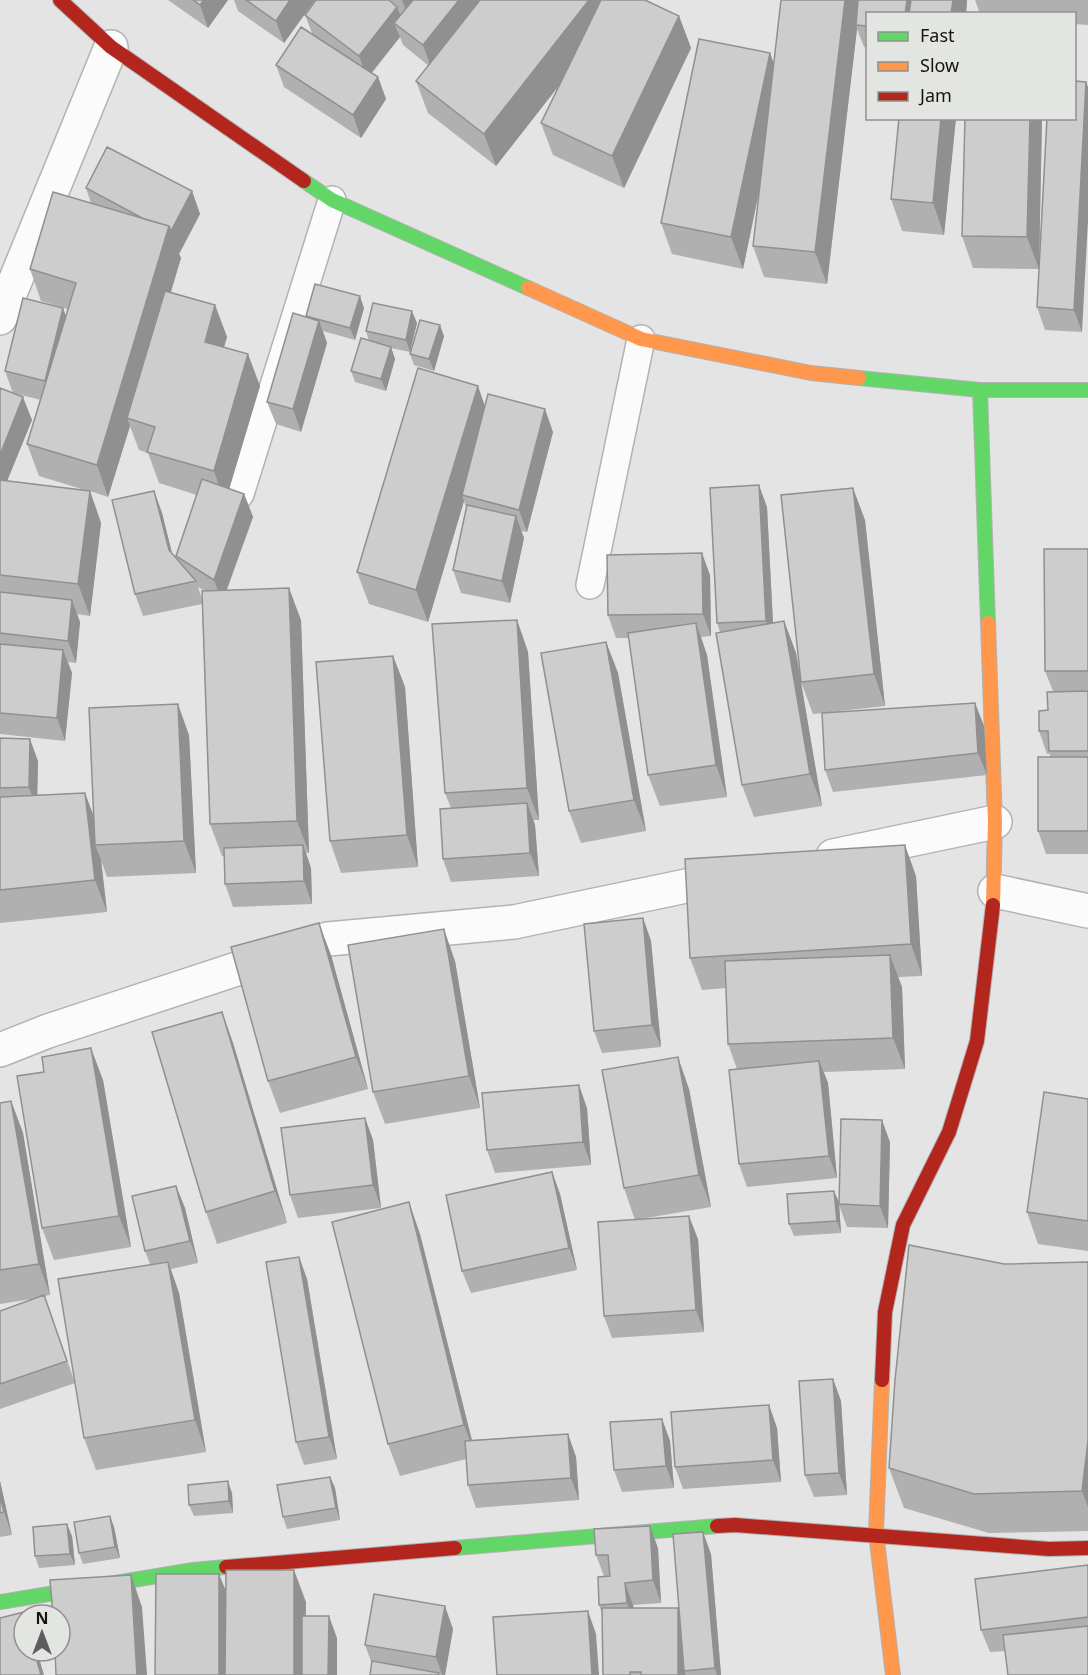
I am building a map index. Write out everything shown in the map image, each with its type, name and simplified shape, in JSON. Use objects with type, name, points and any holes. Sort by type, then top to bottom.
[{"type":"street","points":[[60,0],[111,47],[229,131],[332,200],[641,339],[811,373],[980,390],[1088,390]]},
{"type":"street","points":[[0,318],[111,47]]},
{"type":"street","points":[[893,1675],[876,1533],[885,1312],[903,1225],[949,1132],[977,1041],[995,891],[995,822],[980,390]]},
{"type":"street","points":[[800,862],[995,822]]},
{"type":"street","points":[[0,1050],[48,1031],[328,939],[514,922],[754,872]]},
{"type":"street","points":[[995,891],[1088,911]]},
{"type":"street","points":[[0,1602],[194,1570],[735,1524],[876,1533],[1049,1549],[1088,1548]]},
{"type":"lane","points":[[240,494],[332,200]]},
{"type":"lane","points":[[590,585],[641,339]]},
{"type":"building","points":[[193,0],[204,0],[200,5]]},
{"type":"building","points":[[246,0],[290,0],[276,21]]},
{"type":"building","points":[[316,0],[389,0],[397,7],[359,56],[305,15]]},
{"type":"building","points":[[413,0],[459,0],[423,45],[394,23]]},
{"type":"building","points":[[480,0],[589,0],[484,134],[416,81]]},
{"type":"building","points":[[601,0],[645,0],[679,16],[612,156],[541,123]]},
{"type":"building","points":[[781,0],[845,0],[815,252],[753,246]]},
{"type":"building","points":[[858,0],[907,0],[905,12],[866,12],[866,26],[856,25]]},
{"type":"building","points":[[911,0],[953,0],[951,12],[909,12]]},
{"type":"building","points":[[301,27],[378,77],[353,115],[276,65]]},
{"type":"building","points":[[699,39],[770,53],[731,237],[661,223]]},
{"type":"building","points":[[1076,81],[1086,82],[1074,310],[1037,307],[1047,120],[1076,120]]},
{"type":"building","points":[[899,120],[941,120],[933,203],[891,199]]},
{"type":"building","points":[[965,120],[1030,120],[1027,237],[962,236]]},
{"type":"building","points":[[107,147],[192,191],[171,231],[169,226],[144,219],[86,188]]},
{"type":"building","points":[[53,192],[169,226],[97,465],[27,444],[76,283],[30,269]]},
{"type":"building","points":[[315,284],[360,296],[350,328],[306,316]]},
{"type":"building","points":[[165,291],[215,305],[205,342],[248,354],[214,471],[147,452],[155,427],[127,418]]},
{"type":"building","points":[[23,298],[63,308],[45,381],[5,371]]},
{"type":"building","points":[[373,303],[412,311],[406,340],[366,331]]},
{"type":"building","points":[[293,313],[319,321],[293,409],[267,402]]},
{"type":"building","points":[[420,320],[440,325],[429,359],[410,354]]},
{"type":"building","points":[[361,338],[391,347],[381,379],[351,371]]},
{"type":"building","points":[[418,368],[478,386],[416,590],[357,572]]},
{"type":"building","points":[[0,388],[23,397],[0,455]]},
{"type":"building","points":[[488,394],[545,409],[519,510],[462,495]]},
{"type":"building","points":[[202,479],[244,494],[214,580],[176,556]]},
{"type":"building","points":[[0,480],[90,491],[78,584],[0,575]]},
{"type":"building","points":[[759,485],[766,621],[717,623],[710,488]]},
{"type":"building","points":[[853,488],[874,674],[801,682],[781,495]]},
{"type":"building","points":[[154,491],[169,550],[196,581],[135,594],[112,500]]},
{"type":"building","points":[[467,505],[516,516],[502,581],[453,570]]},
{"type":"building","points":[[1044,549],[1088,549],[1088,671],[1045,671]]},
{"type":"building","points":[[702,553],[703,614],[608,615],[607,555]]},
{"type":"building","points":[[289,588],[297,821],[210,824],[202,591]]},
{"type":"building","points":[[0,592],[72,600],[68,641],[0,633]]},
{"type":"building","points":[[517,620],[527,788],[445,793],[432,624]]},
{"type":"building","points":[[784,621],[810,774],[742,785],[716,633]]},
{"type":"building","points":[[696,623],[716,765],[648,775],[628,633]]},
{"type":"building","points":[[606,642],[634,800],[569,811],[541,653]]},
{"type":"building","points":[[0,644],[63,650],[57,718],[0,713]]},
{"type":"building","points":[[393,656],[407,835],[330,841],[316,662]]},
{"type":"building","points":[[1088,691],[1088,751],[1049,751],[1048,731],[1039,731],[1039,711],[1048,710],[1047,692]]},
{"type":"building","points":[[975,703],[978,753],[825,770],[822,713]]},
{"type":"building","points":[[178,704],[184,841],[95,845],[89,708]]},
{"type":"building","points":[[0,738],[30,739],[29,787],[0,788]]},
{"type":"building","points":[[1038,757],[1088,757],[1088,831],[1038,831]]},
{"type":"building","points":[[85,793],[95,880],[0,890],[0,797]]},
{"type":"building","points":[[527,803],[530,853],[443,859],[440,809]]},
{"type":"building","points":[[303,845],[304,881],[225,884],[224,848]]},
{"type":"building","points":[[905,845],[911,944],[690,958],[685,859]]},
{"type":"building","points":[[643,918],[652,1025],[594,1031],[584,924]]},
{"type":"building","points":[[319,923],[356,1057],[268,1081],[231,947]]},
{"type":"building","points":[[444,929],[469,1076],[373,1092],[348,945]]},
{"type":"building","points":[[890,955],[893,1038],[728,1044],[725,961]]},
{"type":"building","points":[[222,1012],[275,1191],[206,1212],[152,1032]]},
{"type":"building","points":[[91,1048],[119,1216],[42,1228],[17,1076],[44,1072],[42,1057]]},
{"type":"building","points":[[678,1057],[699,1175],[624,1188],[602,1070]]},
{"type":"building","points":[[819,1061],[829,1156],[739,1164],[729,1070]]},
{"type":"building","points":[[579,1085],[583,1142],[487,1150],[482,1093]]},
{"type":"building","points":[[1044,1092],[1088,1099],[1088,1221],[1027,1212]]},
{"type":"building","points":[[11,1101],[39,1264],[0,1270],[0,1103]]},
{"type":"building","points":[[365,1118],[373,1185],[290,1195],[281,1128]]},
{"type":"building","points":[[841,1119],[882,1120],[880,1206],[839,1204]]},
{"type":"building","points":[[552,1172],[569,1248],[462,1271],[446,1195]]},
{"type":"building","points":[[176,1186],[190,1241],[145,1251],[132,1196]]},
{"type":"building","points":[[834,1191],[837,1221],[789,1224],[787,1194]]},
{"type":"building","points":[[409,1202],[464,1425],[388,1444],[332,1222]]},
{"type":"building","points":[[689,1216],[696,1310],[604,1316],[598,1222]]},
{"type":"building","points":[[909,1245],[1004,1264],[1088,1262],[1088,1440],[1082,1491],[974,1494],[889,1468],[895,1380]]},
{"type":"building","points":[[299,1257],[329,1437],[296,1442],[266,1262]]},
{"type":"building","points":[[168,1262],[195,1420],[84,1438],[58,1279]]},
{"type":"building","points":[[44,1295],[67,1361],[0,1384],[0,1311]]},
{"type":"building","points":[[833,1379],[839,1473],[805,1475],[799,1381]]},
{"type":"building","points":[[769,1405],[773,1460],[675,1467],[671,1412]]},
{"type":"building","points":[[662,1419],[666,1466],[614,1470],[610,1422]]},
{"type":"building","points":[[568,1434],[571,1478],[468,1485],[465,1441]]},
{"type":"building","points":[[330,1477],[336,1508],[283,1517],[277,1485]]},
{"type":"building","points":[[228,1481],[229,1501],[189,1505],[188,1485]]},
{"type":"building","points":[[0,1496],[4,1512],[0,1513]]},
{"type":"building","points":[[110,1516],[115,1547],[79,1553],[74,1522]]},
{"type":"building","points":[[67,1524],[70,1554],[35,1556],[33,1527]]},
{"type":"building","points":[[650,1526],[653,1580],[625,1583],[627,1603],[599,1605],[598,1577],[610,1576],[608,1555],[596,1555],[594,1529]]},
{"type":"building","points":[[703,1532],[715,1668],[684,1671],[673,1534]]},
{"type":"building","points":[[1088,1565],[1088,1617],[981,1630],[975,1579]]},
{"type":"building","points":[[226,1570],[294,1570],[294,1675],[225,1675]]},
{"type":"building","points":[[156,1574],[219,1574],[219,1675],[155,1675]]},
{"type":"building","points":[[131,1575],[137,1675],[56,1675],[56,1663],[72,1663],[72,1603],[52,1603],[50,1580]]},
{"type":"building","points":[[374,1594],[445,1606],[436,1657],[365,1645]]},
{"type":"building","points":[[602,1608],[678,1608],[678,1675],[641,1675],[641,1672],[630,1672],[630,1675],[603,1675]]},
{"type":"building","points":[[588,1611],[592,1675],[497,1675],[493,1617]]},
{"type":"building","points":[[12,1615],[12,1663],[38,1663],[41,1675],[0,1675],[0,1618]]},
{"type":"building","points":[[302,1616],[329,1616],[328,1675],[302,1675]]},
{"type":"building","points":[[1088,1626],[1088,1675],[1008,1675],[1003,1635]]},
{"type":"building","points":[[372,1661],[439,1673],[438,1675],[370,1675]]},
{"type":"traffic: fast","points":[[304,181],[332,200],[528,288]]},
{"type":"traffic: fast","points":[[859,378],[980,390],[1088,390]]},
{"type":"traffic: fast","points":[[980,390],[988,623]]},
{"type":"traffic: fast","points":[[455,1548],[717,1526]]},
{"type":"traffic: fast","points":[[0,1602],[193,1570],[226,1567]]},
{"type":"traffic: slow","points":[[528,288],[641,339],[811,373],[859,378]]},
{"type":"traffic: slow","points":[[988,623],[995,822],[993,905]]},
{"type":"traffic: slow","points":[[882,1380],[876,1533],[893,1675]]},
{"type":"traffic: jam","points":[[60,0],[111,47],[304,181]]},
{"type":"traffic: jam","points":[[882,1380],[885,1312],[903,1225],[949,1132],[977,1041],[993,905]]},
{"type":"traffic: jam","points":[[717,1526],[735,1525],[1049,1549],[1088,1548]]},
{"type":"traffic: jam","points":[[226,1567],[455,1548]]}]
